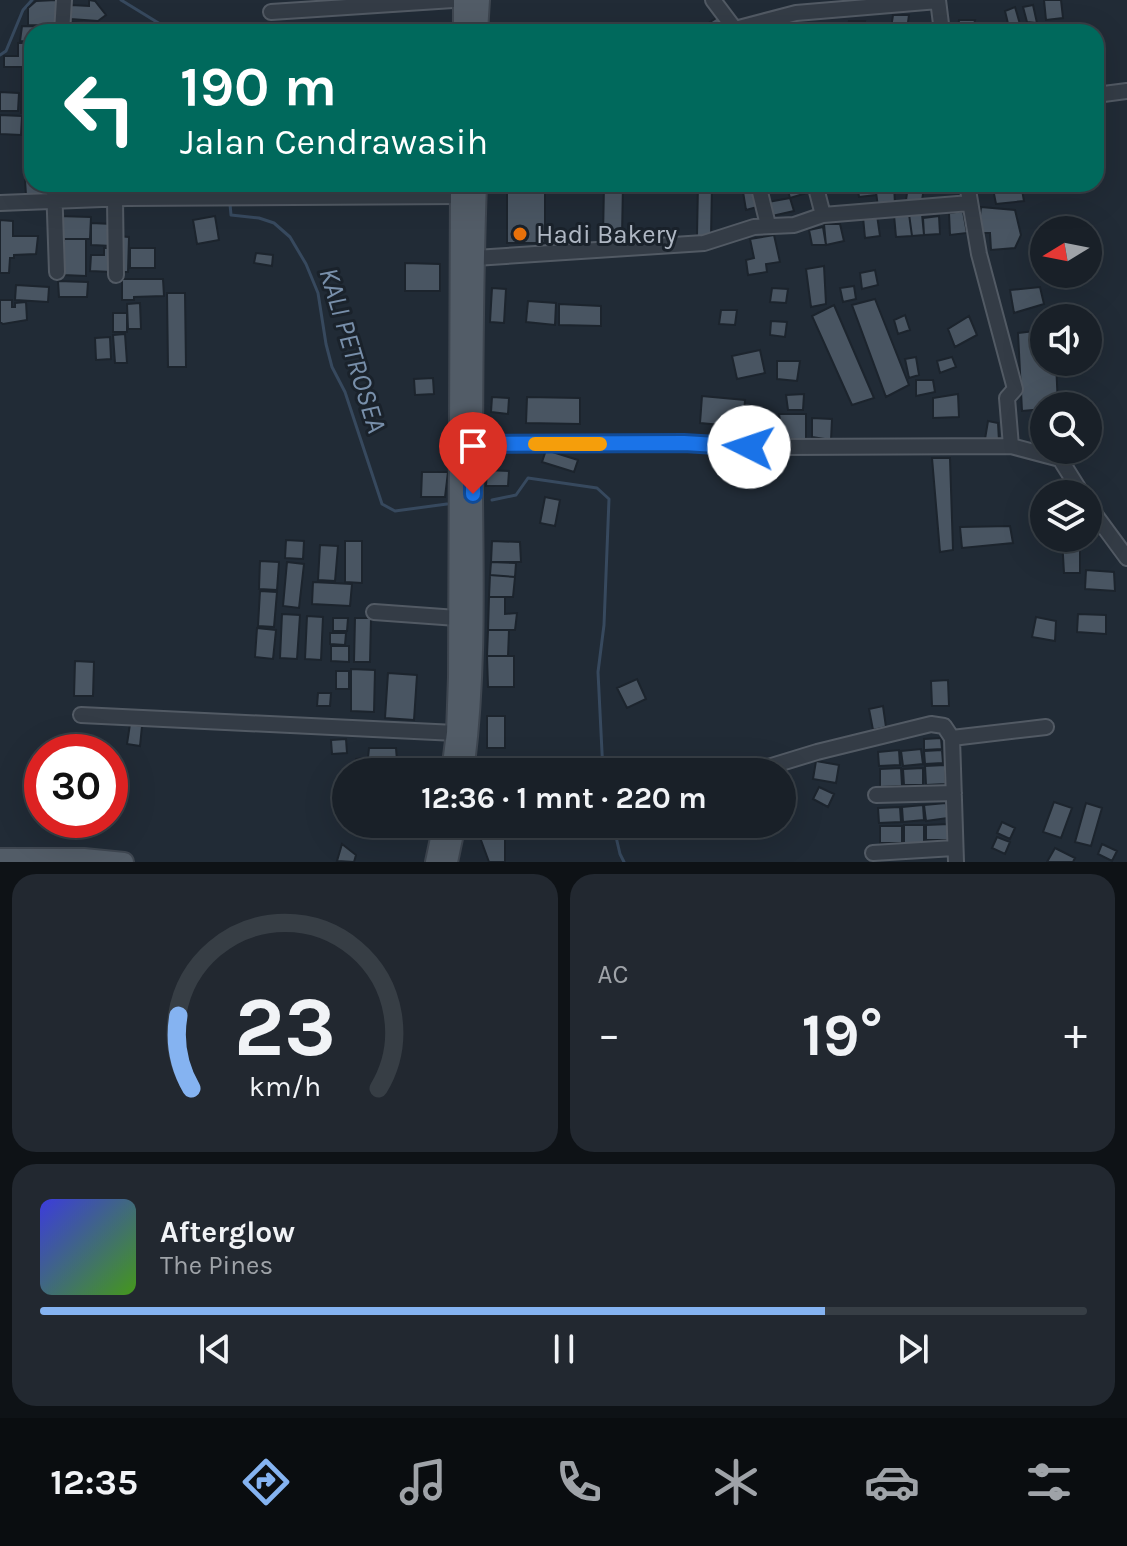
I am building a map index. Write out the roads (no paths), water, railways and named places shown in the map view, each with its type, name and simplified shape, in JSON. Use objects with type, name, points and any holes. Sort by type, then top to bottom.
[{"type":"main road","points":[[463,0],[463,24]]},
{"type":"main road","points":[[478,24],[480,0]]},
{"type":"main road","points":[[453,758],[456,733],[460,192]]},
{"type":"main road","points":[[465,758],[471,693],[477,192]]},
{"type":"main road","points":[[435,862],[446,838]]},
{"type":"main road","points":[[448,862],[450,838]]},
{"type":"main road","points":[[0,858],[84,858],[124,862]]},
{"type":"street","points":[[62,24],[64,0]]},
{"type":"street","points":[[271,12],[453,0]]},
{"type":"street","points":[[713,0],[731,24]]},
{"type":"street","points":[[757,24],[796,13],[938,1],[941,24]]},
{"type":"street","points":[[1104,94],[1127,91]]},
{"type":"street","points":[[54,192],[57,272]]},
{"type":"street","points":[[0,203],[124,194],[292,192]]},
{"type":"street","points":[[760,192],[768,225]]},
{"type":"street","points":[[817,192],[823,215]]},
{"type":"street","points":[[968,192],[979,254],[1015,389],[1007,398],[1011,446]]},
{"type":"street","points":[[116,275],[124,194]]},
{"type":"street","points":[[475,258],[704,243],[768,225],[794,225],[823,215],[970,203]]},
{"type":"street","points":[[473,444],[1011,446],[1060,459],[1073,480]]},
{"type":"street","points":[[1102,524],[1127,558]]},
{"type":"street","points":[[374,612],[457,618]]},
{"type":"street","points":[[81,715],[456,733]]},
{"type":"street","points":[[796,758],[931,724],[944,726],[952,738],[955,858],[873,853]]},
{"type":"street","points":[[952,738],[1046,727]]},
{"type":"street","points":[[876,795],[954,793]]},
{"type":"waterway","name":"KALI PETROSEA","points":[[0,55],[6,51],[23,10],[32,0]]},
{"type":"waterway","name":"KALI PETROSEA","points":[[121,0],[160,24]]},
{"type":"waterway","name":"KALI PETROSEA","points":[[230,204],[231,215],[274,223],[290,237],[306,264],[318,293],[332,367],[345,392],[382,504],[395,511],[447,504]]},
{"type":"waterway","name":"KALI PETROSEA","points":[[492,500],[516,495],[528,478],[597,488],[609,499],[604,625],[598,672],[602,758]]},
{"type":"waterway","name":"KALI PETROSEA","points":[[616,838],[624,862]]},
{"type":"place","name":"Hadi Bakery","points":[[520,234]]}]
